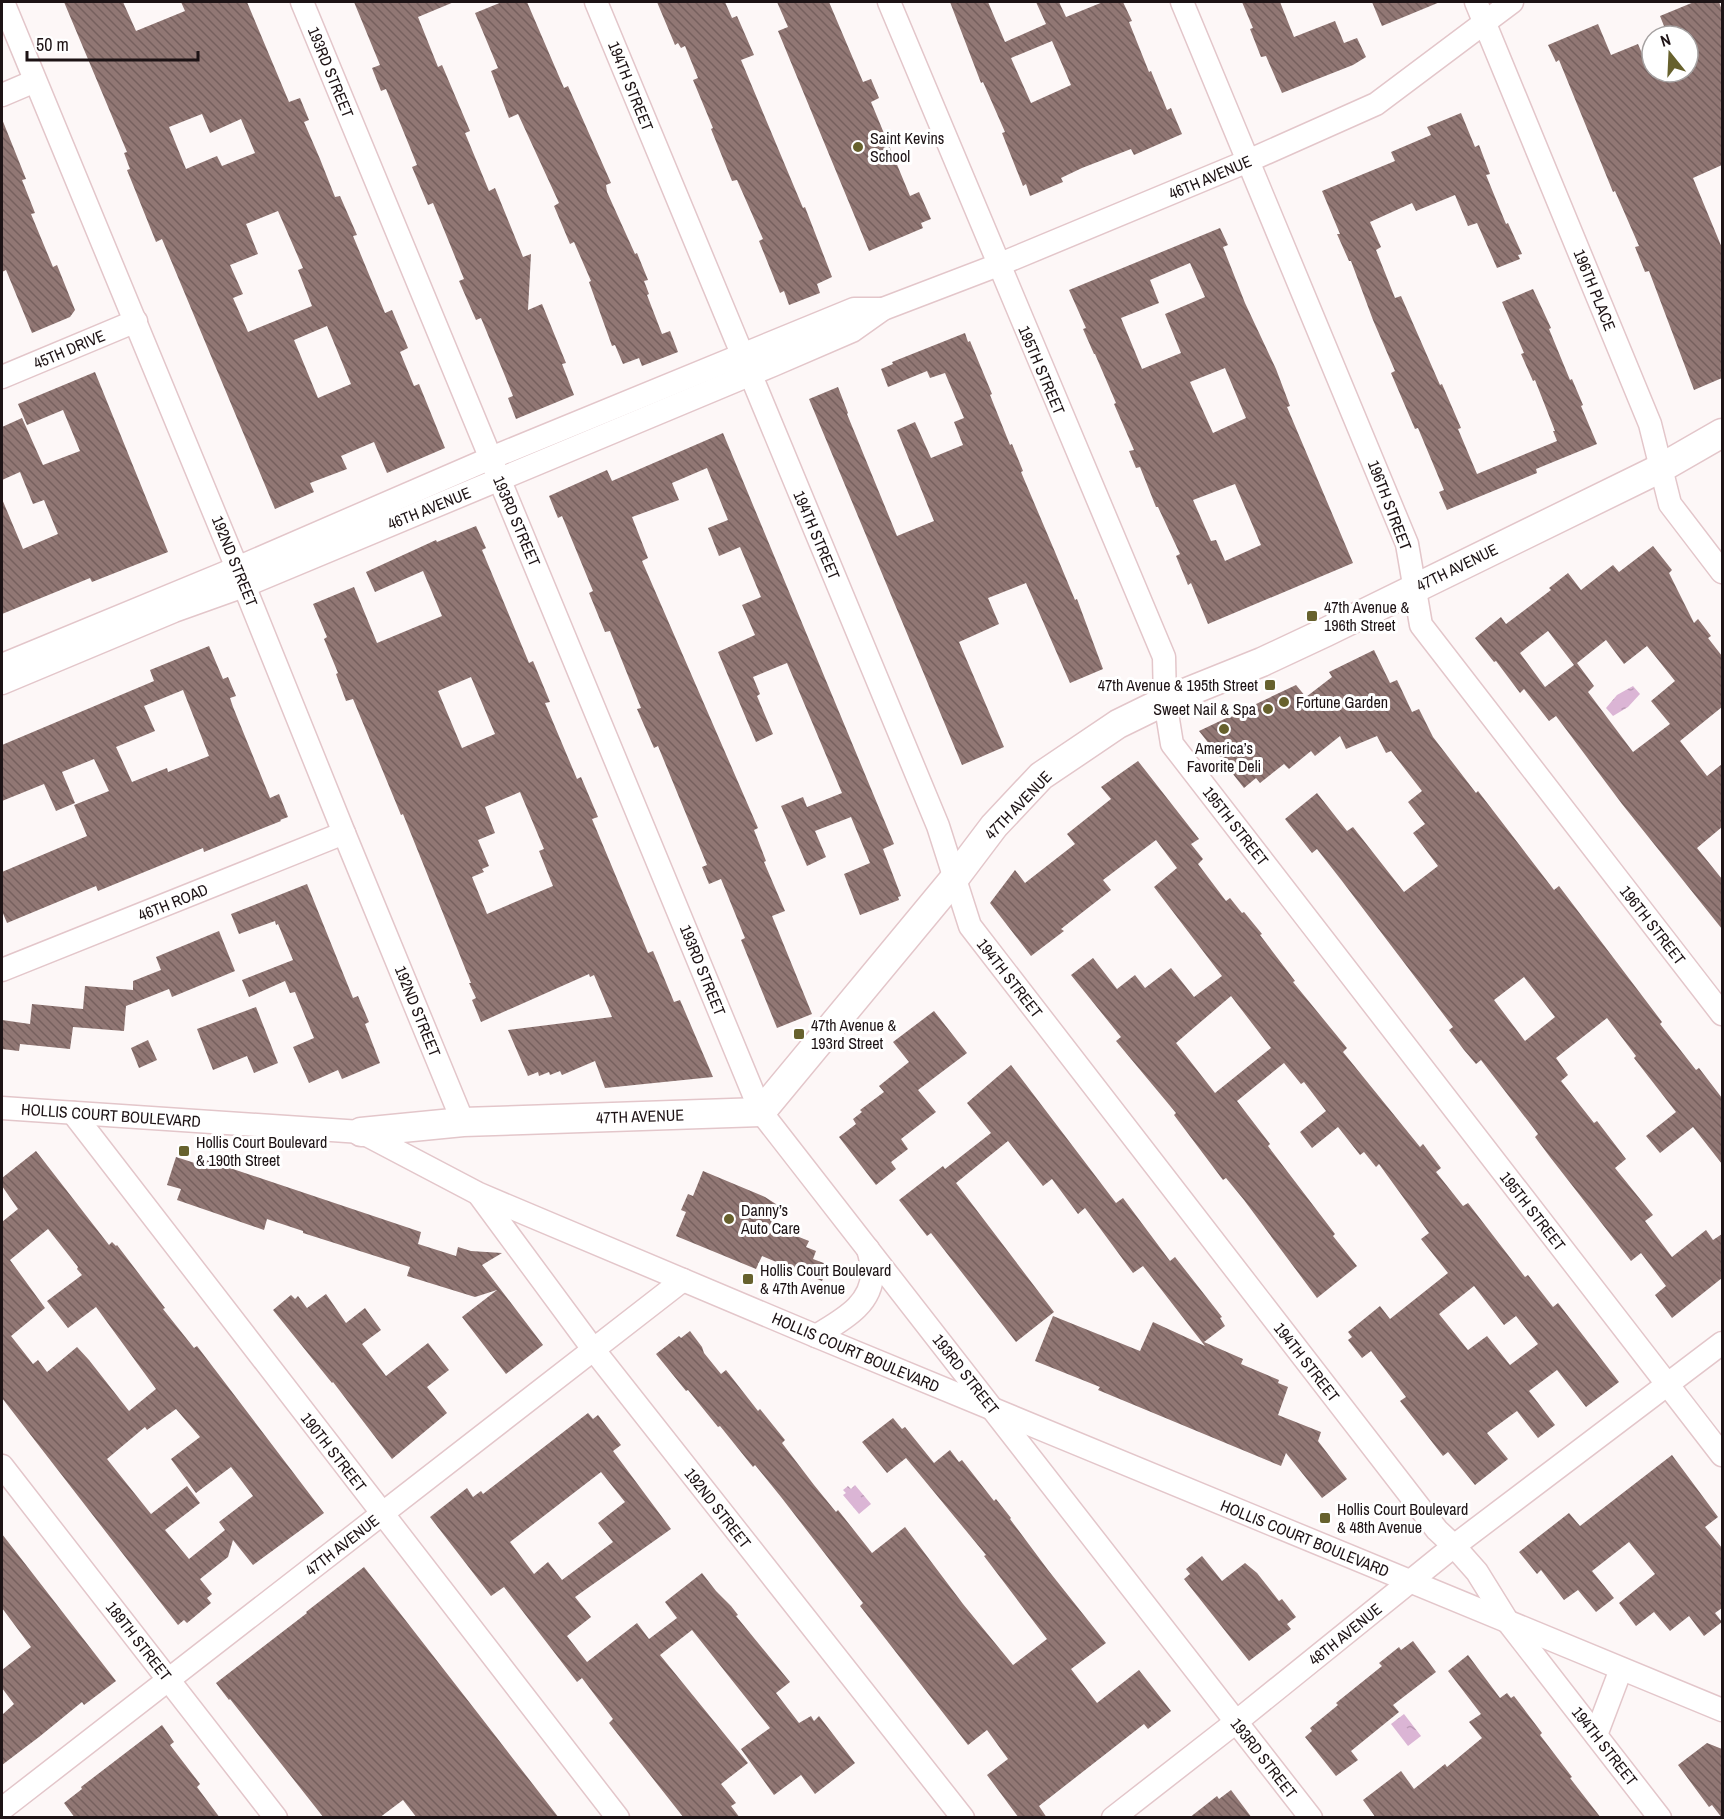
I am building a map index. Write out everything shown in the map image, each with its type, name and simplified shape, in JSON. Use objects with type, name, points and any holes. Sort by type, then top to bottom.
[{"type":"street","name":"192ND STREET","points":[[3,2],[136,321],[463,1122]]},
{"type":"street","name":"193RD STREET","points":[[302,2],[761,1112],[1311,1818]]},
{"type":"street","name":"194TH STREET","points":[[596,2],[938,826],[970,926],[1437,1530],[1477,1572],[1508,1622],[1660,1818]]},
{"type":"street","name":"195TH STREET","points":[[889,2],[1164,657],[1165,701],[1172,744],[1722,1455]]},
{"type":"street","name":"196TH STREET","points":[[1182,2],[1407,544],[1421,625],[1722,1014]]},
{"type":"street","name":"196TH PLACE","points":[[1476,2],[1650,424],[1670,504],[1722,572]]},
{"type":"street","name":"46TH AVENUE","points":[[3,674],[241,577],[380,528],[500,480],[746,365],[854,309],[884,309],[998,265],[1248,161],[1376,104],[1512,2]]},
{"type":"street","points":[[2,95],[35,81]]},
{"type":"street","name":"45TH DRIVE","points":[[2,377],[136,321]]},
{"type":"street","name":"46TH AVENUE","points":[[241,577],[491,458],[746,365]]},
{"type":"street","name":"47TH AVENUE","points":[[361,1132],[463,1122],[761,1112],[954,879],[994,826],[1041,776],[1118,724],[1165,701],[1262,662],[1661,468],[1722,433]]},
{"type":"street","name":"46TH ROAD","points":[[2,970],[344,834]]},
{"type":"street","name":"HOLLIS COURT BOULEVARD","points":[[2,1108],[361,1132],[479,1194],[816,1336],[1722,1710]]},
{"type":"street","name":"190TH STREET","points":[[73,1113],[618,1818]]},
{"type":"street","name":"192ND STREET","points":[[479,1194],[593,1349],[963,1818]]},
{"type":"street","points":[[816,1336],[856,1310],[867,1294],[872,1274],[868,1249]]},
{"type":"street","name":"47TH AVENUE","points":[[2,1809],[683,1280]]},
{"type":"street","name":"48TH AVENUE","points":[[1113,1818],[1454,1546],[1722,1343]]},
{"type":"street","name":"189TH STREET","points":[[2,1466],[276,1818]]},
{"type":"street","points":[[1596,1735],[1621,1669]]},
{"type":"water","points":[[1633,686],[1640,694],[1628,707],[1613,716],[1606,708],[1617,695]]},
{"type":"water","points":[[855,1485],[871,1504],[859,1514],[843,1495],[846,1493],[843,1490],[848,1486],[851,1489]]},
{"type":"water","points":[[1404,1714],[1421,1736],[1408,1746],[1391,1724]]},
{"type":"building","points":[[64,2],[123,2],[136,31],[185,11],[181,2],[247,2],[289,102],[300,98],[309,120],[304,122],[335,197],[340,196],[357,235],[353,236],[385,313],[392,310],[408,348],[400,352],[414,386],[419,384],[445,448],[387,473],[374,442],[341,456],[347,469],[310,483],[314,492],[275,509],[162,239],[156,242],[127,170],[130,169],[124,153],[127,152]],"holes":[[[202,114],[210,133],[241,119],[255,153],[222,166],[217,156],[186,169],[169,127]],[[278,211],[303,268],[298,270],[312,306],[248,332],[233,298],[243,294],[230,265],[258,254],[246,224]],[[327,326],[351,384],[318,398],[294,340]]]},
{"type":"building","points":[[354,2],[454,2],[418,17],[438,67],[442,65],[470,131],[465,133],[489,191],[495,188],[523,257],[531,254],[528,310],[542,304],[566,363],[562,364],[574,395],[516,419],[508,398],[513,396],[505,376],[481,318],[476,320],[459,281],[464,279],[449,242],[433,203],[428,205],[412,167],[417,165],[386,89],[381,91],[372,68],[380,65]]},
{"type":"building","points":[[502,2],[527,2],[564,88],[568,86],[611,183],[606,185],[607,192],[648,280],[644,281],[649,294],[647,295],[662,334],[670,331],[678,352],[642,366],[639,358],[623,364],[615,345],[612,346],[589,282],[591,281],[574,242],[570,244],[554,206],[559,203],[518,114],[509,118],[491,71],[498,68],[475,13]]},
{"type":"building","points":[[657,2],[725,2],[732,18],[737,16],[754,55],[741,60],[803,208],[805,207],[832,277],[817,284],[820,293],[789,305],[784,291],[780,293],[759,241],[763,239],[737,180],[732,181],[711,129],[713,128],[693,80],[698,78],[685,46],[681,48],[678,43],[675,45]]},
{"type":"building","name":"Saint Kevins School","points":[[777,2],[829,2],[863,82],[871,79],[879,98],[871,102],[910,196],[919,192],[931,219],[921,223],[923,228],[869,251],[778,31],[788,27]]},
{"type":"building","points":[[950,2],[988,2],[1005,42],[1046,24],[1036,2],[1059,2],[1066,17],[1103,2],[1123,2],[1132,21],[1129,22],[1149,72],[1151,71],[1167,110],[1171,108],[1182,134],[1134,155],[1131,149],[1082,168],[1061,178],[1063,182],[1030,196],[1026,184],[1023,186],[1002,133],[1005,132],[983,82],[981,83]],"holes":[[[1052,41],[1071,85],[1031,103],[1011,58]]]},
{"type":"building","points":[[1242,2],[1280,2],[1294,37],[1335,21],[1344,43],[1357,38],[1366,57],[1353,65],[1282,93],[1266,56],[1261,57],[1250,29],[1253,28]]},
{"type":"building","points":[[1372,2],[1440,2],[1382,26]]},
{"type":"building","points":[[1694,2],[1719,2],[1722,10],[1722,165],[1693,178],[1722,248],[1722,378],[1694,390],[1649,271],[1645,272],[1635,247],[1639,246],[1615,191],[1613,192],[1559,60],[1556,62],[1548,45],[1598,24],[1611,55],[1638,44],[1640,84],[1700,84],[1700,24],[1663,24],[1660,16]]},
{"type":"building","points":[[1461,113],[1475,147],[1479,145],[1490,174],[1486,175],[1506,224],[1508,223],[1522,254],[1518,255],[1520,259],[1497,268],[1477,223],[1468,226],[1455,195],[1416,211],[1412,203],[1370,222],[1381,247],[1376,250],[1395,298],[1401,296],[1440,385],[1442,384],[1477,474],[1557,441],[1535,380],[1533,381],[1521,354],[1524,353],[1502,302],[1533,289],[1551,328],[1549,329],[1570,380],[1572,379],[1583,405],[1581,406],[1597,444],[1536,469],[1537,473],[1447,510],[1439,492],[1444,490],[1418,428],[1415,429],[1391,373],[1395,371],[1351,261],[1337,234],[1340,234],[1322,191],[1395,161],[1391,152],[1431,135],[1427,127]]},
{"type":"building","points":[[2,119],[26,179],[22,180],[35,213],[31,214],[53,267],[57,265],[75,310],[70,317],[32,333],[6,270],[2,272]]},
{"type":"building","points":[[1220,228],[1228,245],[1223,247],[1245,303],[1276,369],[1290,406],[1287,407],[1353,563],[1208,624],[1191,583],[1188,585],[1176,556],[1180,554],[1156,507],[1140,467],[1136,468],[1129,451],[1134,450],[1069,290]],"holes":[[[1190,263],[1205,297],[1165,314],[1181,353],[1142,369],[1121,318],[1159,303],[1150,280]],[[1225,368],[1246,418],[1213,433],[1190,382]],[[1235,484],[1261,545],[1225,561],[1216,540],[1211,541],[1193,500]]]},
{"type":"building","points":[[965,333],[992,394],[990,395],[1010,445],[1012,444],[1023,471],[1021,472],[1075,600],[1077,599],[1103,669],[1070,683],[1026,583],[988,598],[999,624],[959,642],[1004,747],[962,765],[809,399],[838,387],[897,536],[934,521],[897,430],[915,422],[931,458],[963,445],[954,422],[964,418],[945,373],[930,378],[927,371],[888,387],[881,369],[893,364],[892,362]]},
{"type":"building","points":[[95,372],[168,552],[92,582],[90,578],[2,614],[2,499],[23,549],[58,534],[44,500],[33,504],[20,472],[2,480],[2,427],[22,418],[43,465],[80,451],[63,410],[27,425],[18,404]]},
{"type":"building","points":[[723,433],[894,844],[883,849],[901,896],[898,897],[899,900],[860,915],[844,874],[870,863],[851,817],[815,831],[826,857],[807,866],[781,806],[803,797],[807,807],[842,793],[787,663],[753,677],[760,694],[757,696],[773,734],[756,742],[718,652],[755,635],[742,605],[761,597],[740,547],[719,556],[708,528],[728,520],[707,468],[672,483],[679,500],[632,517],[648,558],[642,561],[758,828],[754,830],[766,861],[764,862],[785,911],[772,916],[812,1014],[777,1028],[741,940],[745,938],[721,879],[709,884],[702,867],[707,865],[658,746],[654,748],[637,709],[641,708],[610,631],[605,632],[589,593],[593,591],[562,516],[558,518],[549,496],[607,470],[612,481]]},
{"type":"building","points":[[476,526],[486,548],[482,550],[529,663],[533,661],[550,702],[545,703],[577,779],[581,777],[598,817],[592,819],[648,953],[653,951],[674,1002],[680,1000],[713,1077],[605,1088],[595,1061],[562,1075],[560,1071],[539,1076],[538,1072],[528,1076],[508,1030],[612,1017],[594,975],[590,977],[589,974],[481,1022],[472,1000],[476,998],[469,983],[471,983],[403,814],[401,815],[353,699],[346,701],[336,674],[338,673],[324,639],[327,637],[313,604],[354,587],[377,643],[442,616],[423,571],[375,592],[366,572],[436,540],[437,542]],"holes":[[[471,677],[495,734],[462,748],[438,691]],[[520,792],[544,849],[539,851],[553,886],[487,914],[472,877],[484,872],[482,869],[489,866],[478,840],[495,833],[485,807]]]},
{"type":"building","points":[[1653,546],[1672,570],[1669,573],[1694,623],[1698,619],[1711,636],[1708,638],[1722,656],[1722,707],[1680,741],[1707,776],[1722,764],[1722,827],[1697,848],[1722,879],[1722,929],[1622,804],[1556,716],[1549,721],[1524,689],[1520,693],[1475,638],[1501,617],[1506,624],[1551,590],[1549,588],[1568,573],[1581,590],[1613,565],[1619,572]],"holes":[[[1548,631],[1574,665],[1545,687],[1520,653]],[[1606,640],[1624,664],[1647,646],[1675,681],[1651,701],[1670,724],[1633,752],[1588,692],[1594,686],[1577,663]]]},
{"type":"building","points":[[209,646],[223,679],[228,677],[236,696],[230,698],[233,707],[270,798],[279,794],[288,817],[204,852],[203,848],[98,891],[96,886],[7,923],[2,911],[2,872],[87,836],[74,805],[109,791],[94,759],[62,772],[75,803],[56,811],[44,784],[2,801],[2,745],[154,681],[150,670]],"holes":[[[183,690],[209,756],[168,772],[167,768],[132,782],[116,747],[155,731],[144,706]]]},
{"type":"building","points":[[1374,650],[1390,683],[1397,680],[1412,712],[1419,709],[1433,737],[1476,793],[1478,791],[1554,890],[1559,886],[1662,1022],[1660,1024],[1696,1070],[1699,1068],[1722,1098],[1722,1164],[1693,1127],[1660,1153],[1646,1136],[1676,1112],[1634,1058],[1636,1056],[1607,1018],[1556,1058],[1568,1075],[1561,1081],[1594,1123],[1597,1121],[1626,1159],[1615,1168],[1653,1215],[1645,1221],[1672,1257],[1706,1230],[1713,1240],[1722,1234],[1722,1278],[1672,1318],[1655,1295],[1666,1286],[1641,1253],[1631,1261],[1535,1137],[1538,1134],[1481,1060],[1476,1064],[1464,1050],[1449,1030],[1453,1027],[1317,849],[1312,853],[1285,819],[1317,793],[1347,831],[1353,827],[1404,892],[1438,866],[1413,833],[1425,824],[1408,802],[1422,791],[1391,751],[1386,753],[1377,736],[1346,749],[1340,736],[1315,756],[1311,751],[1289,769],[1284,764],[1260,783],[1256,778],[1244,788],[1199,731],[1296,685],[1306,697],[1332,677],[1329,672]],"holes":[[[1524,977],[1555,1017],[1525,1041],[1494,1000]]]},
{"type":"building","points":[[1138,761],[1199,839],[1191,844],[1203,859],[1198,864],[1226,901],[1230,898],[1262,934],[1260,935],[1295,981],[1293,982],[1347,1048],[1343,1052],[1420,1147],[1423,1144],[1441,1168],[1436,1172],[1463,1206],[1468,1203],[1525,1277],[1528,1275],[1553,1307],[1558,1303],[1619,1382],[1586,1407],[1557,1370],[1529,1391],[1555,1425],[1538,1438],[1517,1411],[1487,1433],[1508,1459],[1475,1485],[1448,1452],[1443,1456],[1400,1401],[1406,1397],[1371,1351],[1362,1358],[1348,1340],[1352,1337],[1348,1332],[1380,1306],[1390,1319],[1448,1273],[1421,1239],[1429,1233],[1379,1164],[1376,1167],[1364,1152],[1360,1155],[1338,1127],[1312,1148],[1300,1132],[1326,1111],[1304,1082],[1301,1084],[1284,1063],[1237,1101],[1357,1266],[1317,1298],[1244,1200],[1226,1178],[1223,1180],[1174,1115],[1176,1113],[1116,1041],[1121,1037],[1071,975],[1093,958],[1117,989],[1135,975],[1145,988],[1171,968],[1194,997],[1222,976],[1154,887],[1177,868],[1156,840],[1103,880],[1111,890],[1031,956],[990,903],[1015,870],[1025,883],[1075,844],[1067,834],[1111,799],[1101,787]],"holes":[[[1231,996],[1271,1048],[1215,1093],[1176,1043]],[[1474,1286],[1504,1325],[1516,1316],[1538,1344],[1510,1365],[1487,1336],[1468,1350],[1439,1314]]]},
{"type":"building","points":[[307,884],[353,998],[358,996],[369,1022],[365,1024],[380,1063],[342,1079],[338,1070],[309,1083],[293,1047],[314,1038],[295,992],[290,993],[285,981],[249,997],[242,980],[293,960],[278,924],[276,925],[275,921],[239,934],[231,914]]},
{"type":"building","points":[[219,931],[235,971],[172,997],[169,989],[126,1006],[124,1031],[73,1027],[70,1049],[20,1044],[19,1051],[2,1049],[2,1020],[30,1024],[32,1004],[83,1009],[85,986],[133,990],[133,981],[161,970],[156,957]]},
{"type":"building","points":[[256,1007],[278,1063],[254,1073],[247,1056],[213,1070],[197,1029]]},
{"type":"building","points":[[934,1011],[967,1053],[918,1090],[936,1112],[901,1139],[908,1149],[891,1162],[896,1169],[876,1185],[839,1137],[856,1124],[853,1119],[862,1112],[860,1110],[884,1092],[879,1086],[909,1062],[893,1042]]},
{"type":"building","points":[[148,1040],[157,1060],[139,1068],[131,1048]]},
{"type":"building","points":[[1011,1065],[1116,1203],[1123,1198],[1170,1261],[1175,1257],[1222,1317],[1220,1318],[1225,1326],[1204,1342],[1243,1359],[1241,1364],[1279,1380],[1278,1383],[1288,1387],[1278,1415],[1321,1432],[1318,1441],[1347,1479],[1322,1498],[1286,1453],[1281,1466],[1098,1390],[1100,1387],[1035,1361],[1053,1316],[1140,1351],[1153,1322],[1205,1346],[1143,1266],[1133,1273],[1085,1208],[1078,1214],[1052,1179],[1043,1186],[1008,1141],[956,1183],[1054,1312],[1016,1342],[931,1233],[927,1236],[899,1200],[943,1166],[945,1169],[991,1133],[967,1103]]},
{"type":"building","points":[[36,1151],[109,1245],[112,1242],[117,1245],[165,1308],[163,1309],[194,1348],[197,1346],[324,1513],[253,1565],[233,1540],[228,1557],[200,1579],[212,1594],[207,1598],[211,1603],[187,1623],[184,1620],[178,1625],[2,1398],[2,1222],[18,1209],[2,1186],[2,1178]],"holes":[[[48,1229],[82,1275],[47,1301],[68,1328],[96,1307],[156,1389],[129,1411],[77,1347],[47,1372],[38,1360],[33,1364],[11,1336],[45,1308],[10,1260]],[[176,1409],[200,1437],[171,1459],[196,1493],[231,1467],[253,1496],[219,1522],[225,1530],[189,1559],[165,1530],[200,1503],[187,1486],[151,1514],[107,1459],[145,1427],[147,1430]]]},
{"type":"building","points":[[176,1157],[204,1166],[206,1160],[421,1232],[418,1244],[456,1256],[458,1247],[471,1251],[502,1253],[482,1265],[543,1345],[506,1374],[462,1317],[497,1290],[475,1297],[407,1276],[410,1267],[303,1233],[303,1231],[267,1219],[264,1230],[177,1200],[181,1189],[167,1185]]},
{"type":"building","points":[[703,1171],[765,1197],[782,1208],[774,1227],[809,1241],[806,1247],[816,1251],[813,1259],[829,1265],[822,1281],[762,1256],[756,1269],[676,1236],[686,1212],[681,1210],[688,1194],[693,1196]]},
{"type":"building","points":[[326,1294],[346,1323],[365,1308],[381,1330],[362,1344],[386,1376],[428,1343],[449,1370],[427,1387],[447,1413],[392,1459],[333,1382],[273,1310],[291,1295],[295,1299],[298,1296],[307,1308]]},
{"type":"building","points":[[690,1331],[721,1374],[726,1370],[758,1411],[760,1409],[785,1440],[782,1443],[814,1485],[836,1512],[838,1510],[872,1553],[905,1527],[1013,1665],[1047,1639],[984,1556],[986,1555],[906,1458],[887,1473],[862,1442],[893,1418],[902,1429],[905,1427],[934,1463],[950,1450],[959,1462],[962,1460],[994,1501],[996,1499],[1106,1643],[1071,1669],[1097,1703],[1139,1670],[1171,1711],[1148,1729],[1144,1724],[1039,1806],[1047,1818],[1019,1818],[987,1775],[1008,1759],[987,1730],[968,1745],[860,1606],[863,1603],[781,1497],[656,1354],[679,1336],[681,1338]]},
{"type":"building","points":[[588,1413],[593,1419],[598,1415],[621,1445],[613,1451],[671,1529],[575,1597],[591,1617],[567,1636],[587,1662],[637,1623],[649,1639],[677,1618],[665,1602],[702,1573],[731,1606],[738,1615],[736,1616],[790,1682],[776,1693],[799,1723],[811,1716],[814,1721],[819,1716],[855,1763],[815,1794],[801,1775],[774,1795],[741,1749],[770,1728],[692,1630],[660,1655],[748,1763],[721,1784],[736,1803],[731,1806],[740,1818],[684,1818],[609,1723],[613,1719],[582,1678],[577,1682],[504,1587],[491,1596],[430,1517],[467,1488],[473,1497],[481,1491],[483,1494]],"holes":[[[601,1472],[625,1502],[598,1523],[613,1542],[562,1580],[548,1562],[534,1574],[510,1542]]]},
{"type":"building","points":[[1672,1455],[1718,1517],[1705,1527],[1722,1548],[1722,1608],[1715,1613],[1722,1622],[1704,1636],[1689,1616],[1670,1631],[1654,1612],[1636,1626],[1619,1603],[1655,1574],[1629,1542],[1592,1571],[1614,1598],[1596,1612],[1578,1590],[1564,1600],[1541,1570],[1537,1574],[1519,1552],[1569,1513],[1580,1526]]},
{"type":"building","points":[[2,1534],[116,1681],[84,1705],[82,1702],[2,1765],[2,1715],[14,1704],[2,1688],[2,1670],[31,1647],[2,1608]]},
{"type":"building","points":[[1202,1556],[1222,1581],[1245,1563],[1257,1573],[1279,1601],[1282,1599],[1296,1617],[1287,1624],[1291,1629],[1249,1661],[1184,1579],[1190,1574],[1186,1569]]},
{"type":"building","points":[[364,1567],[559,1818],[417,1818],[403,1800],[379,1818],[324,1818],[229,1700],[216,1683]]},
{"type":"building","points":[[1413,1641],[1436,1672],[1393,1705],[1399,1712],[1351,1751],[1358,1760],[1336,1776],[1305,1737],[1312,1731],[1310,1728],[1338,1705],[1336,1703],[1382,1666],[1379,1663],[1399,1647],[1401,1650]]},
{"type":"building","points":[[1468,1655],[1500,1698],[1507,1693],[1511,1698],[1514,1696],[1542,1733],[1540,1735],[1572,1777],[1570,1778],[1601,1818],[1376,1818],[1363,1800],[1401,1771],[1414,1789],[1445,1764],[1447,1767],[1482,1738],[1469,1722],[1481,1714],[1448,1671]]},
{"type":"building","points":[[162,1725],[174,1742],[170,1745],[200,1784],[197,1787],[220,1818],[75,1818],[64,1803],[82,1789],[81,1787]]},
{"type":"building","points":[[1707,1743],[1722,1749],[1722,1818],[1712,1805],[1709,1807],[1678,1765]]},
{"type":"building","points":[[1231,1790],[1252,1818],[1189,1818],[1217,1796],[1219,1799]]},
{"type":"place","name":"Saint Kevins School","points":[[858,147]]},
{"type":"place","name":"47th Avenue & 196th Street","points":[[1312,616]]},
{"type":"place","name":"47th Avenue & 195th Street","points":[[1270,685]]},
{"type":"place","name":"Fortune Garden","points":[[1284,702]]},
{"type":"place","name":"Sweet Nail & Spa","points":[[1268,709]]},
{"type":"place","name":"America’s Favorite Deli","points":[[1224,729]]},
{"type":"place","name":"47th Avenue & 193rd Street","points":[[799,1034]]},
{"type":"place","name":"Hollis Court Boulevard & 190th Street","points":[[184,1151]]},
{"type":"place","name":"Danny’s Auto Care","points":[[729,1219]]},
{"type":"place","name":"Hollis Court Boulevard & 47th Avenue","points":[[748,1279]]},
{"type":"place","name":"Hollis Court Boulevard & 48th Avenue","points":[[1325,1518]]}]
